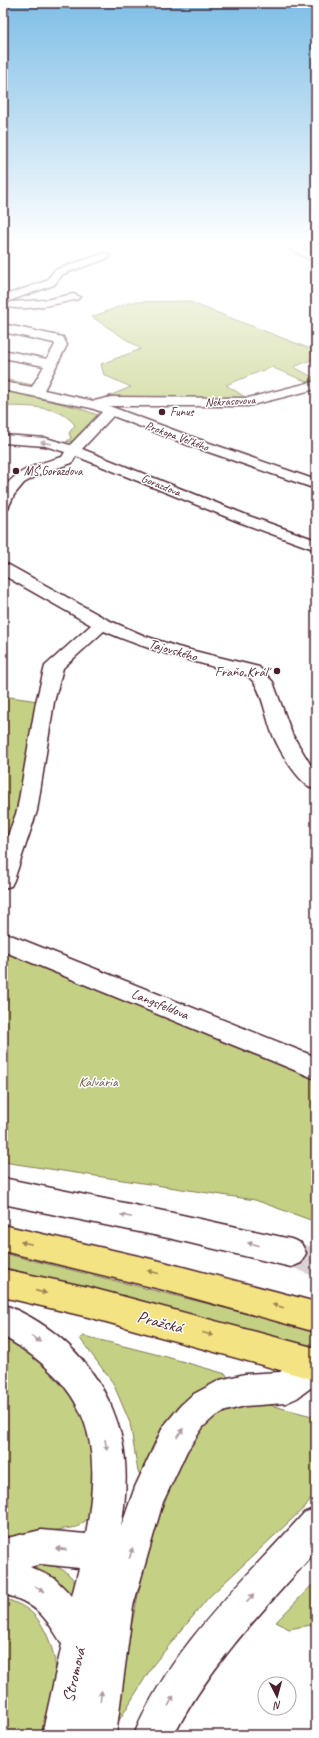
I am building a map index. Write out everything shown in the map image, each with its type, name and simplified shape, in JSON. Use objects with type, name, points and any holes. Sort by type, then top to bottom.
[{"type":"main road","points":[[3,1238],[214,1287],[316,1317]]},
{"type":"main road","name":"Pražská","points":[[3,1283],[88,1302],[316,1364]]},
{"type":"street","points":[[3,328],[59,340],[61,345],[36,392]]},
{"type":"street","points":[[3,354],[52,364]]},
{"type":"street","name":"Nekrasovova","points":[[95,405],[111,401],[248,402],[316,385]]},
{"type":"street","name":"Prokopa Veľkého","points":[[3,386],[95,405],[110,412],[316,485]]},
{"type":"street","points":[[3,505],[5,497],[22,478],[42,468],[67,460],[73,450],[110,412]]},
{"type":"street","name":"Gorazdova","points":[[3,440],[46,442],[73,450],[244,519],[316,545]]},
{"type":"street","name":"Tajovského","points":[[3,568],[102,624],[139,640],[172,651],[253,671],[264,682],[282,734],[303,769],[316,783]]},
{"type":"street","points":[[3,880],[27,811],[44,702],[54,666],[102,624]]},
{"type":"street","name":"Langsfeldova","points":[[3,941],[316,1068]]},
{"type":"street","points":[[3,1191],[173,1226],[291,1253]]},
{"type":"street","points":[[3,1319],[55,1352],[64,1362],[88,1393],[106,1439],[109,1474],[100,1553],[81,1641]]},
{"type":"street","points":[[116,1604],[147,1499],[176,1439],[192,1416],[203,1406],[220,1396],[246,1390],[286,1387],[316,1364]]},
{"type":"street","points":[[152,1735],[177,1690],[204,1653],[234,1615],[284,1562],[316,1525]]},
{"type":"street","points":[[3,1556],[41,1547],[100,1553]]},
{"type":"street","name":"Stromová","points":[[97,1735],[104,1678],[116,1604],[112,1579],[100,1553]]},
{"type":"street","points":[[3,1576],[23,1580],[49,1595],[61,1607],[81,1641]]},
{"type":"street","name":"Stromová","points":[[61,1735],[81,1641],[116,1604]]},
{"type":"green space","points":[[103,324],[247,324],[316,351],[316,358],[294,367],[316,379],[316,381],[310,383],[271,367],[226,385],[250,400],[104,398],[131,387],[104,375],[101,364],[141,349]]},
{"type":"green space","points":[[3,379],[33,385],[21,394],[79,408],[100,416],[74,441],[66,442],[71,438],[69,433],[75,425],[60,413],[42,408],[3,406]]},
{"type":"green space","points":[[3,696],[45,702],[3,880]]},
{"type":"green space","name":"Kalvária","points":[[3,941],[316,1068],[316,1222],[255,1200],[3,1162]]},
{"type":"green space","points":[[3,1253],[278,1321],[316,1332],[316,1347],[3,1267]]},
{"type":"green space","points":[[84,1336],[226,1374],[228,1378],[140,1474],[138,1472],[130,1423],[113,1383],[81,1340],[80,1338]]},
{"type":"green space","points":[[3,1338],[45,1362],[82,1406],[97,1453],[89,1518],[77,1527],[3,1538]]},
{"type":"green space","points":[[258,1402],[316,1417],[316,1492],[307,1505],[208,1598],[153,1665],[112,1732],[112,1714],[154,1522],[172,1472],[209,1417],[234,1404]]},
{"type":"green space","points":[[27,1558],[53,1565],[60,1568],[70,1576],[75,1583],[77,1600],[25,1565]]},
{"type":"green space","points":[[316,1581],[316,1624],[289,1629],[276,1622]]},
{"type":"green space","points":[[3,1598],[20,1605],[35,1616],[41,1623],[52,1649],[56,1668],[57,1686],[55,1704],[48,1735],[3,1735]]},
{"type":"tunnel","points":[[291,1253],[316,1263]]},
{"type":"place","name":"Funus","points":[[162,412]]},
{"type":"place","name":"MŠ Gorazdova","points":[[16,471]]},
{"type":"place","name":"Fraňo Kráľ","points":[[277,671]]}]
